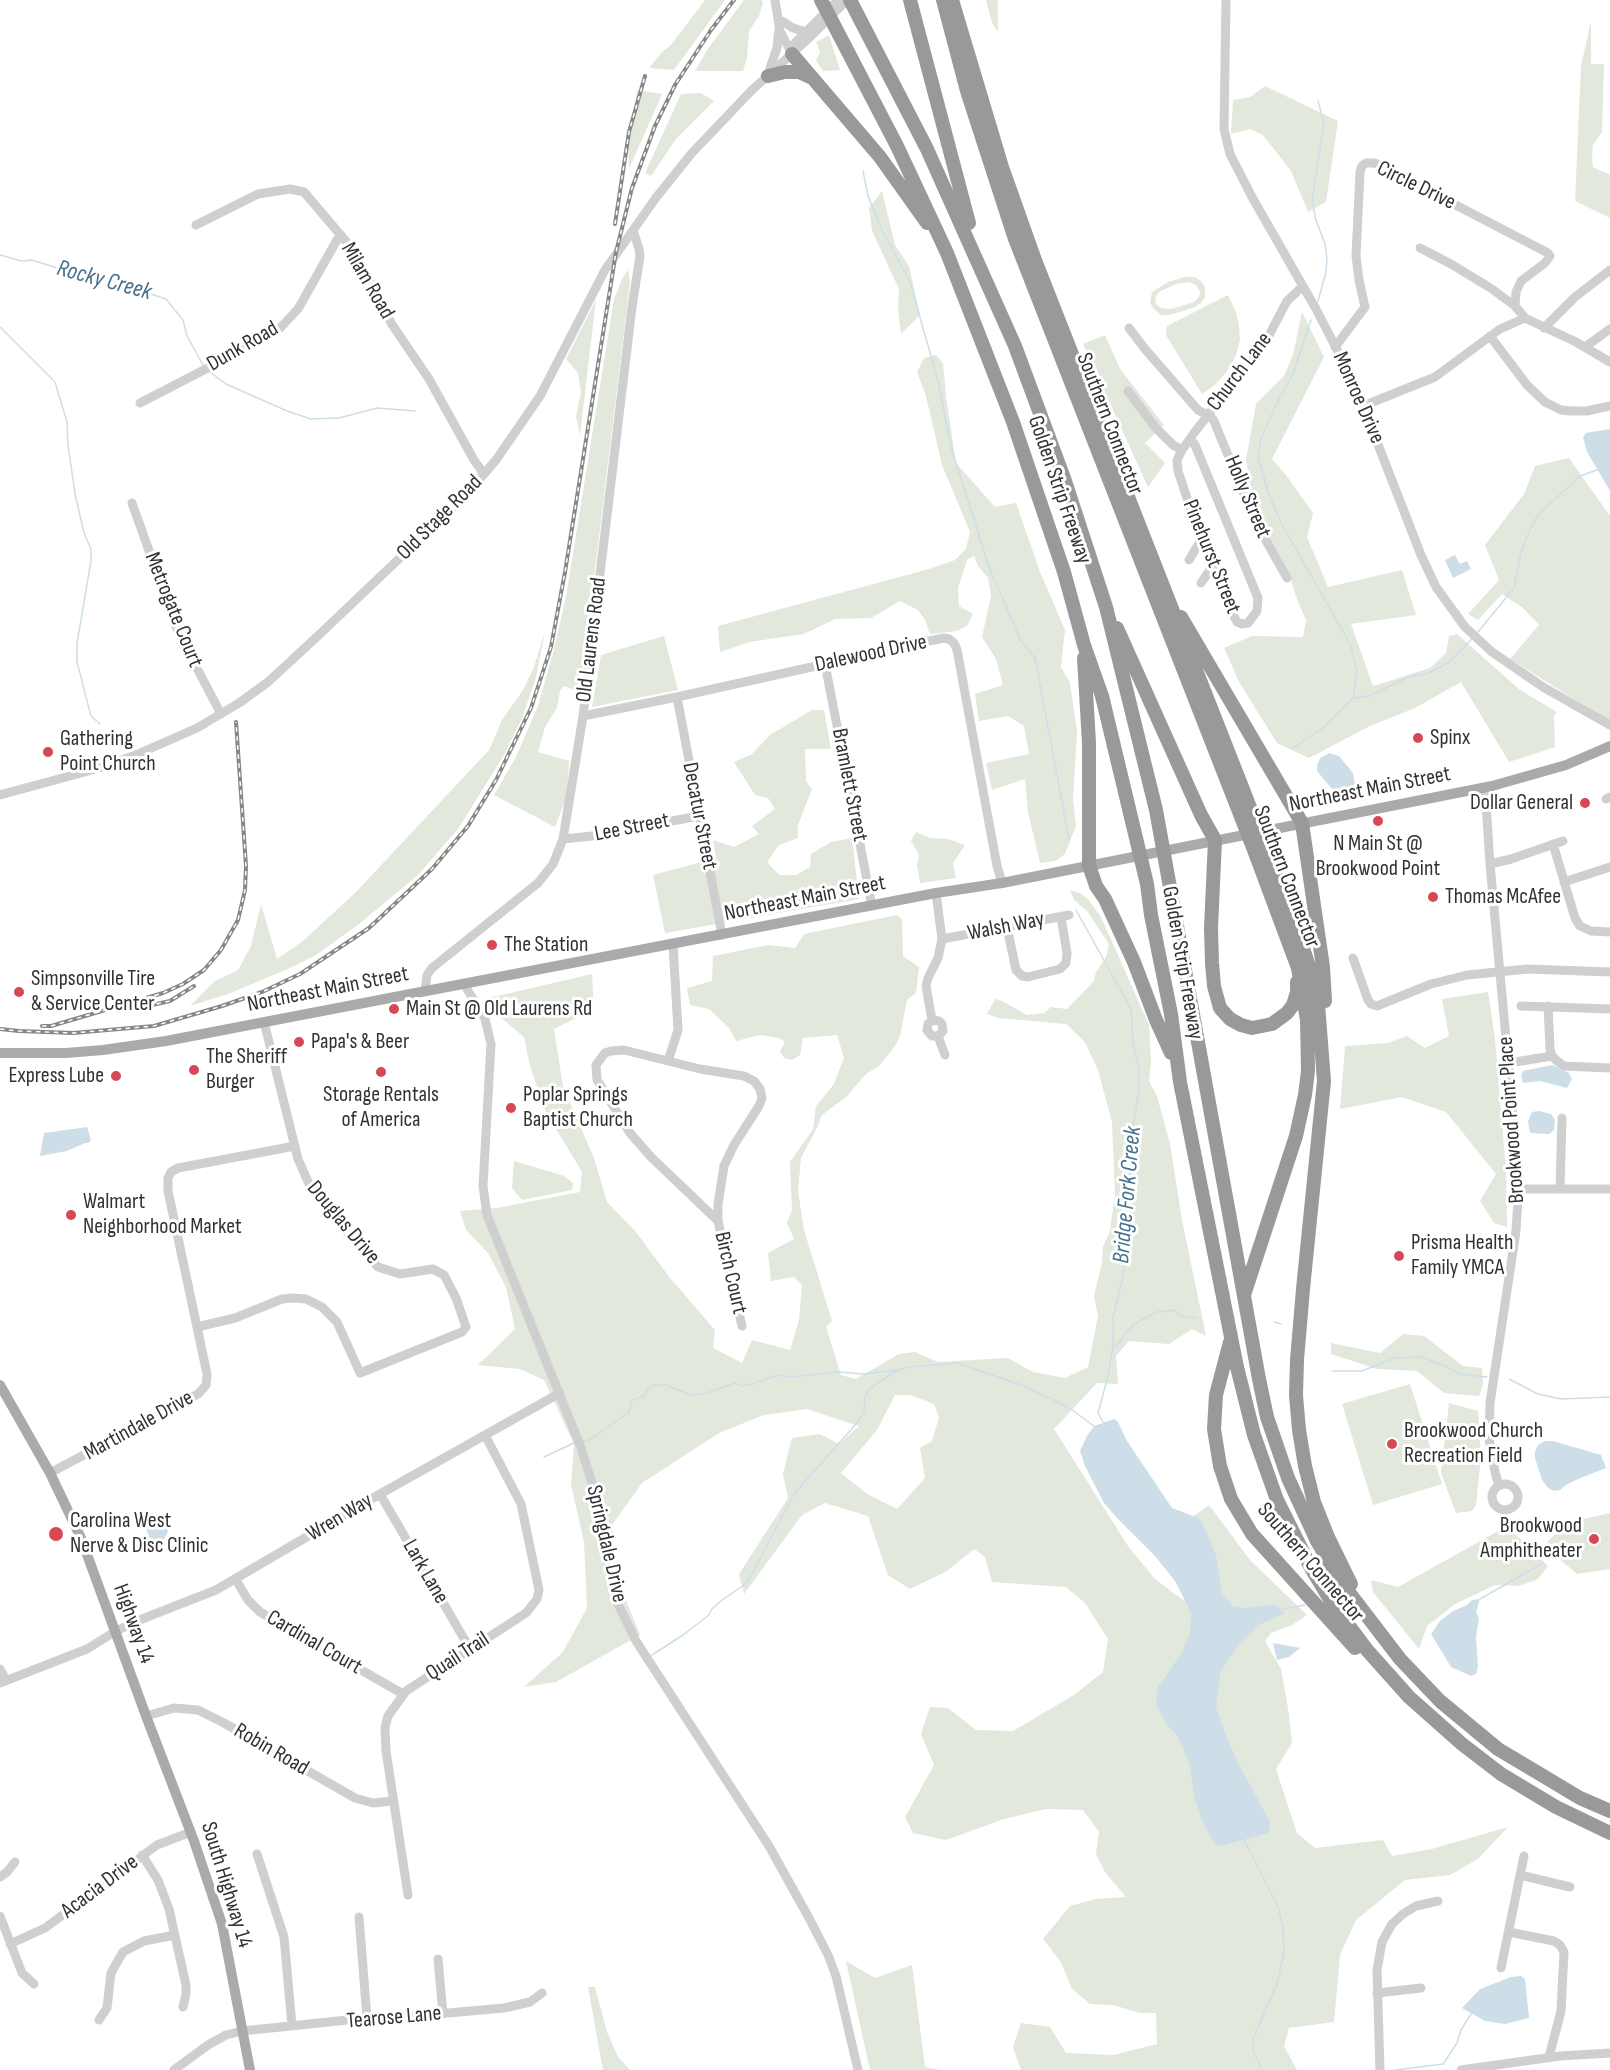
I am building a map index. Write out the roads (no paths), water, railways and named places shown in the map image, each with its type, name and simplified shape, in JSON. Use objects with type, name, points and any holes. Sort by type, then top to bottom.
[{"type":"highway","name":"Golden Strip Freeway","points":[[821,0],[892,136],[947,253],[1034,478],[1065,572],[1083,645],[1102,696],[1147,884],[1178,1065],[1244,1398],[1263,1465],[1274,1491],[1291,1530],[1332,1603],[1381,1668],[1436,1723],[1501,1774],[1556,1807],[1610,1833]]},
{"type":"highway","name":"Golden Strip Freeway","points":[[848,0],[922,138],[986,280],[1035,396],[1106,608],[1156,810],[1246,1312],[1267,1416],[1288,1478],[1333,1570],[1351,1597],[1362,1608],[1400,1659],[1440,1701],[1498,1749],[1580,1798],[1610,1811]]},
{"type":"highway","points":[[910,0],[956,181],[986,280]]},
{"type":"highway","name":"Southern Connector","points":[[948,4],[1035,260],[1160,581],[1245,813]]},
{"type":"highway","name":"Southern Connector","points":[[948,4],[967,91],[1015,239],[1245,813],[1302,942],[1313,978],[1318,1004],[1324,1082],[1303,1289],[1296,1395],[1300,1439],[1314,1502],[1362,1608]]},
{"type":"highway","points":[[790,51],[880,157],[947,253]]},
{"type":"highway","points":[[769,72],[799,72],[815,80]]},
{"type":"highway","points":[[1160,581],[1302,823],[1323,967],[1324,1082]]},
{"type":"highway","points":[[1106,608],[1127,648],[1201,814],[1215,840],[1211,928],[1212,963],[1218,1003],[1225,1015],[1234,1022],[1252,1028],[1272,1024],[1287,1013],[1293,1005],[1297,992],[1293,952]]},
{"type":"highway","points":[[1083,645],[1089,743],[1089,865],[1096,886],[1105,899],[1134,962],[1156,1020],[1178,1065]]},
{"type":"highway","name":"Southern Connector","points":[[1260,849],[1304,993],[1308,1020],[1308,1071],[1296,1136],[1221,1371],[1215,1404],[1215,1440],[1225,1482],[1240,1516],[1269,1553],[1371,1665],[1407,1702],[1436,1723]]},
{"type":"main road","name":"Northeast Main Street","points":[[0,1053],[103,1050],[174,1040],[936,893],[1002,883],[1485,788],[1557,768],[1610,746]]},
{"type":"main road","name":"Highway 14","points":[[0,1385],[50,1473],[81,1538],[146,1716]]},
{"type":"main road","name":"South Highway 14","points":[[146,1716],[191,1832],[222,1924],[250,2070]]},
{"type":"street","points":[[775,0],[779,19],[790,40],[790,51]]},
{"type":"street","name":"Old Stage Road","points":[[0,795],[92,770],[138,754],[196,728],[220,714],[252,693],[288,664],[425,536],[484,474],[512,439],[531,411],[605,270],[673,175],[838,0]]},
{"type":"street","name":"Old Stage Road","points":[[807,34],[848,0]]},
{"type":"street","name":"Monroe Drive","points":[[1226,0],[1224,121],[1227,146],[1248,189],[1303,286],[1364,406],[1421,555],[1436,587],[1456,616],[1480,641],[1506,662],[1610,725]]},
{"type":"street","points":[[779,19],[807,34]]},
{"type":"street","points":[[769,72],[777,48],[779,19]]},
{"type":"street","name":"Circle Drive","points":[[1335,347],[1363,311],[1365,304],[1356,256],[1360,172],[1364,164],[1369,162],[1548,253],[1550,256],[1545,263],[1521,281],[1516,292],[1515,306]]},
{"type":"street","name":"Milam Road","points":[[196,225],[258,194],[290,189],[304,192],[342,235],[363,264],[391,323],[429,379],[484,474]]},
{"type":"street","name":"Old Laurens Road","points":[[425,991],[427,975],[432,968],[538,883],[553,864],[563,839],[583,717],[630,319],[640,256],[633,230]]},
{"type":"street","name":"Dunk Road","points":[[140,403],[256,343],[287,321],[307,296],[337,240],[342,235]]},
{"type":"street","points":[[1420,248],[1470,275],[1515,306],[1525,318],[1585,347],[1610,362]]},
{"type":"street","points":[[1544,328],[1575,297],[1610,270]]},
{"type":"street","name":"Church Lane","points":[[1177,460],[1190,439],[1267,339],[1287,301],[1303,286]]},
{"type":"street","points":[[1364,406],[1386,399],[1435,377],[1490,336],[1510,323],[1525,318]]},
{"type":"street","points":[[1129,328],[1198,410],[1209,415]]},
{"type":"street","points":[[1585,347],[1610,329]]},
{"type":"street","points":[[1490,336],[1527,385],[1553,407],[1571,411],[1610,406]]},
{"type":"street","points":[[1128,391],[1155,427],[1173,445],[1182,450]]},
{"type":"street","name":"Holly Street","points":[[1209,415],[1225,444],[1258,528],[1287,578]]},
{"type":"street","name":"Pinehurst Street","points":[[1177,460],[1178,471],[1201,540],[1235,620],[1239,623],[1248,623],[1257,611],[1258,597],[1233,542],[1195,445],[1190,439]]},
{"type":"street","name":"Metrogate Court","points":[[132,503],[178,633],[220,714]]},
{"type":"street","points":[[1189,560],[1201,540]]},
{"type":"street","points":[[1201,583],[1212,567]]},
{"type":"street","name":"Dalewood Drive","points":[[583,717],[944,638],[954,643],[1002,883]]},
{"type":"street","name":"Bramlett Street","points":[[825,664],[873,906]]},
{"type":"street","name":"Decatur Street","points":[[677,697],[722,935]]},
{"type":"street","name":"Brookwood Point Place","points":[[1485,788],[1519,1189],[1517,1221],[1490,1403],[1489,1439],[1499,1486]]},
{"type":"street","name":"Lee Street","points":[[563,839],[592,836],[699,816]]},
{"type":"street","points":[[1490,864],[1558,842],[1564,882],[1575,918],[1581,926],[1591,931],[1610,932]]},
{"type":"street","points":[[1564,882],[1610,867]]},
{"type":"street","points":[[936,893],[942,939],[938,958],[926,986],[932,1020],[927,1030],[930,1034],[938,1036],[945,1055]]},
{"type":"street","name":"Walsh Way","points":[[942,939],[1065,916],[1066,963],[1060,969],[1028,977],[1022,976],[1016,970],[1007,927]]},
{"type":"street","points":[[673,944],[678,1030],[668,1061],[624,1050],[611,1051],[602,1055],[598,1061],[595,1068],[596,1077],[605,1096],[640,1146],[718,1221]]},
{"type":"street","points":[[1353,958],[1368,1000],[1375,1006],[1380,1006],[1431,984],[1467,975],[1528,969],[1610,972]]},
{"type":"street","name":"Springdale Drive","points":[[464,984],[484,1019],[491,1044],[483,1186],[487,1215],[496,1243],[560,1393],[591,1477],[607,1561],[621,1612],[646,1658],[770,1846],[809,1918],[832,1965],[858,2070]]},
{"type":"street","points":[[1521,1006],[1610,1009]]},
{"type":"street","points":[[1548,1006],[1552,1056],[1564,1066],[1610,1068]]},
{"type":"street","name":"Douglas Drive","points":[[196,1327],[235,1318],[282,1299],[306,1299],[322,1307],[337,1322],[360,1373],[465,1330],[464,1319],[456,1298],[446,1277],[441,1272],[433,1269],[408,1274],[394,1273],[378,1267],[310,1186],[302,1171],[264,1022]]},
{"type":"street","points":[[1509,1063],[1552,1056]]},
{"type":"street","name":"Birch Court","points":[[668,1061],[744,1076],[754,1081],[760,1089],[762,1098],[759,1106],[734,1145],[724,1166],[718,1204],[718,1221],[742,1326]]},
{"type":"street","points":[[1560,1189],[1562,1118]]},
{"type":"street","name":"Martindale Drive","points":[[50,1473],[200,1392],[206,1385],[207,1378],[168,1191],[169,1175],[178,1168],[295,1146]]},
{"type":"street","points":[[1519,1189],[1610,1189]]},
{"type":"street","name":"Wren Way","points":[[3,1681],[87,1649],[137,1621],[202,1597],[236,1580],[380,1494],[560,1393]]},
{"type":"street","name":"Quail Trail","points":[[408,1895],[393,1801],[385,1727],[390,1711],[403,1694],[526,1613],[537,1599],[539,1590],[521,1504],[485,1435]]},
{"type":"street","name":"Lark Lane","points":[[380,1494],[470,1649]]},
{"type":"street","name":"Cardinal Court","points":[[236,1580],[248,1600],[260,1612],[403,1694]]},
{"type":"street","points":[[0,1669],[3,1681]]},
{"type":"street","name":"Robin Road","points":[[146,1716],[174,1708],[198,1710],[355,1798],[373,1803],[393,1801]]},
{"type":"street","name":"Acacia Drive","points":[[10,1944],[45,1928],[157,1845],[191,1832]]},
{"type":"street","points":[[257,1854],[284,1937],[292,2026]]},
{"type":"street","points":[[142,1855],[164,1893],[186,1985],[183,2007]]},
{"type":"street","points":[[1501,1968],[1524,1856]]},
{"type":"street","points":[[0,1877],[15,1862]]},
{"type":"street","points":[[1520,1875],[1570,1887]]},
{"type":"street","points":[[1380,2070],[1378,1956],[1388,1930],[1397,1919],[1409,1910],[1425,1903],[1438,1901]]},
{"type":"street","points":[[0,1916],[22,1972],[34,1984]]},
{"type":"street","points":[[359,1917],[367,2018]]},
{"type":"street","points":[[1509,1932],[1554,1941],[1564,1952],[1561,2011],[1549,2057]]},
{"type":"street","points":[[99,2020],[107,2008],[111,1973],[123,1952],[144,1941],[175,1935]]},
{"type":"street","points":[[438,1959],[443,2014]]},
{"type":"street","points":[[1377,1993],[1422,1988]]},
{"type":"street","name":"Tearose Lane","points":[[174,2070],[208,2045],[226,2035],[242,2031],[367,2018],[514,2007],[530,2002],[542,1993]]},
{"type":"street","points":[[1461,2070],[1504,2067],[1549,2057],[1610,2054]]},
{"type":"waterway","points":[[1318,101],[1324,124],[1312,200],[1327,259],[1318,301]]},
{"type":"waterway","points":[[863,171],[868,196],[881,228],[910,282],[938,381],[951,447],[990,570],[1021,641],[1035,658],[1069,839]]},
{"type":"waterway","name":"Rocky Creek","points":[[0,255],[21,261],[32,260],[106,279],[166,299],[183,320],[187,336],[203,365]]},
{"type":"waterway","points":[[1311,320],[1293,374],[1261,438],[1258,456],[1268,492],[1281,523],[1351,646],[1357,672],[1353,698]]},
{"type":"waterway","points":[[0,327],[55,382],[67,422],[75,494],[84,533],[91,549],[77,643],[77,662],[91,716],[100,724]]},
{"type":"waterway","name":"Rocky Creek","points":[[210,372],[226,384],[311,419],[339,418],[377,408],[415,411]]},
{"type":"waterway","name":"Bridge Fork Creek","points":[[1478,632],[1514,588],[1521,552],[1538,515],[1580,476],[1597,470]]},
{"type":"waterway","name":"Bridge Fork Creek","points":[[1293,748],[1323,728],[1353,698],[1370,696],[1408,677],[1426,674],[1448,663],[1472,639]]},
{"type":"waterway","name":"Bridge Fork Creek","points":[[1076,910],[1131,1009],[1133,1042],[1139,1069],[1139,1092],[1129,1148],[1131,1210],[1123,1238],[1125,1260],[1113,1318],[1113,1347],[1098,1413],[1103,1422]]},
{"type":"waterway","points":[[1114,1346],[1120,1343],[1134,1324],[1157,1312],[1174,1310],[1181,1316],[1196,1318]]},
{"type":"waterway","points":[[1274,1322],[1281,1324]]},
{"type":"waterway","points":[[1332,1371],[1362,1371],[1395,1358],[1422,1357],[1460,1374],[1487,1377]]},
{"type":"waterway","points":[[652,1655],[683,1635],[709,1615],[722,1600],[744,1585],[750,1578],[794,1494],[864,1412],[865,1398],[869,1389],[898,1370],[957,1363],[1021,1385],[1054,1400],[1094,1426]]},
{"type":"waterway","points":[[584,1441],[591,1439],[629,1412],[631,1401],[644,1396],[653,1385],[667,1385],[690,1395],[707,1393],[735,1383],[742,1386],[752,1384],[782,1375],[790,1377],[839,1372],[863,1374],[897,1370]]},
{"type":"waterway","points":[[1509,1379],[1538,1394],[1561,1399],[1610,1397]]},
{"type":"waterway","points":[[544,1457],[574,1443]]},
{"type":"waterway","points":[[1563,1554],[1587,1548]]},
{"type":"waterway","points":[[1480,1599],[1543,1563]]},
{"type":"waterway","points":[[1283,1609],[1305,1605]]},
{"type":"waterway","name":"Bridge Fork Creek","points":[[1244,1840],[1278,1907],[1283,1927],[1284,1952],[1277,1984],[1253,2039],[1253,2051],[1262,2070]]},
{"type":"waterway","points":[[1395,2070],[1443,2064],[1457,2043],[1461,2030],[1471,2014]]},
{"type":"railway","points":[[0,1029],[73,1033],[154,1026],[262,992],[300,974],[369,928],[432,869],[468,826],[496,780],[531,708],[551,647],[616,252],[632,188],[655,126],[675,85],[734,0]]},
{"type":"railway","points":[[615,224],[629,132],[645,76]]},
{"type":"railway","points":[[42,1026],[51,1026],[163,993],[183,984],[204,970],[221,950],[238,920],[245,890],[246,866],[236,722]]},
{"type":"railway","points":[[139,1008],[170,1001],[194,986]]},
{"type":"place","name":"Spinx","points":[[1418,738]]},
{"type":"place","name":"Gathering Point Church","points":[[48,752]]},
{"type":"place","name":"Dollar General","points":[[1585,803]]},
{"type":"place","name":"N Main St @ Brookwood Point","points":[[1378,821]]},
{"type":"place","name":"Thomas McAfee","points":[[1433,897]]},
{"type":"place","name":"The Station","points":[[492,945]]},
{"type":"place","name":"Simpsonville Tire & Service Center","points":[[19,992]]},
{"type":"place","name":"Main St @ Old Laurens Rd","points":[[394,1009]]},
{"type":"place","name":"Papa's & Beer","points":[[299,1042]]},
{"type":"place","name":"The Sheriff Burger","points":[[194,1070]]},
{"type":"place","name":"Storage Rentals of America","points":[[381,1072]]},
{"type":"place","name":"Express Lube","points":[[116,1076]]},
{"type":"place","name":"Poplar Springs Baptist Church","points":[[511,1108]]},
{"type":"place","name":"Walmart Neighborhood Market","points":[[71,1215]]},
{"type":"place","name":"Prisma Health Family YMCA","points":[[1399,1256]]},
{"type":"place","name":"Brookwood Church Recreation Field","points":[[1392,1444]]},
{"type":"place","name":"Carolina West Nerve & Disc Clinic","points":[[56,1534]]},
{"type":"place","name":"Brookwood Amphitheater","points":[[1594,1539]]}]
